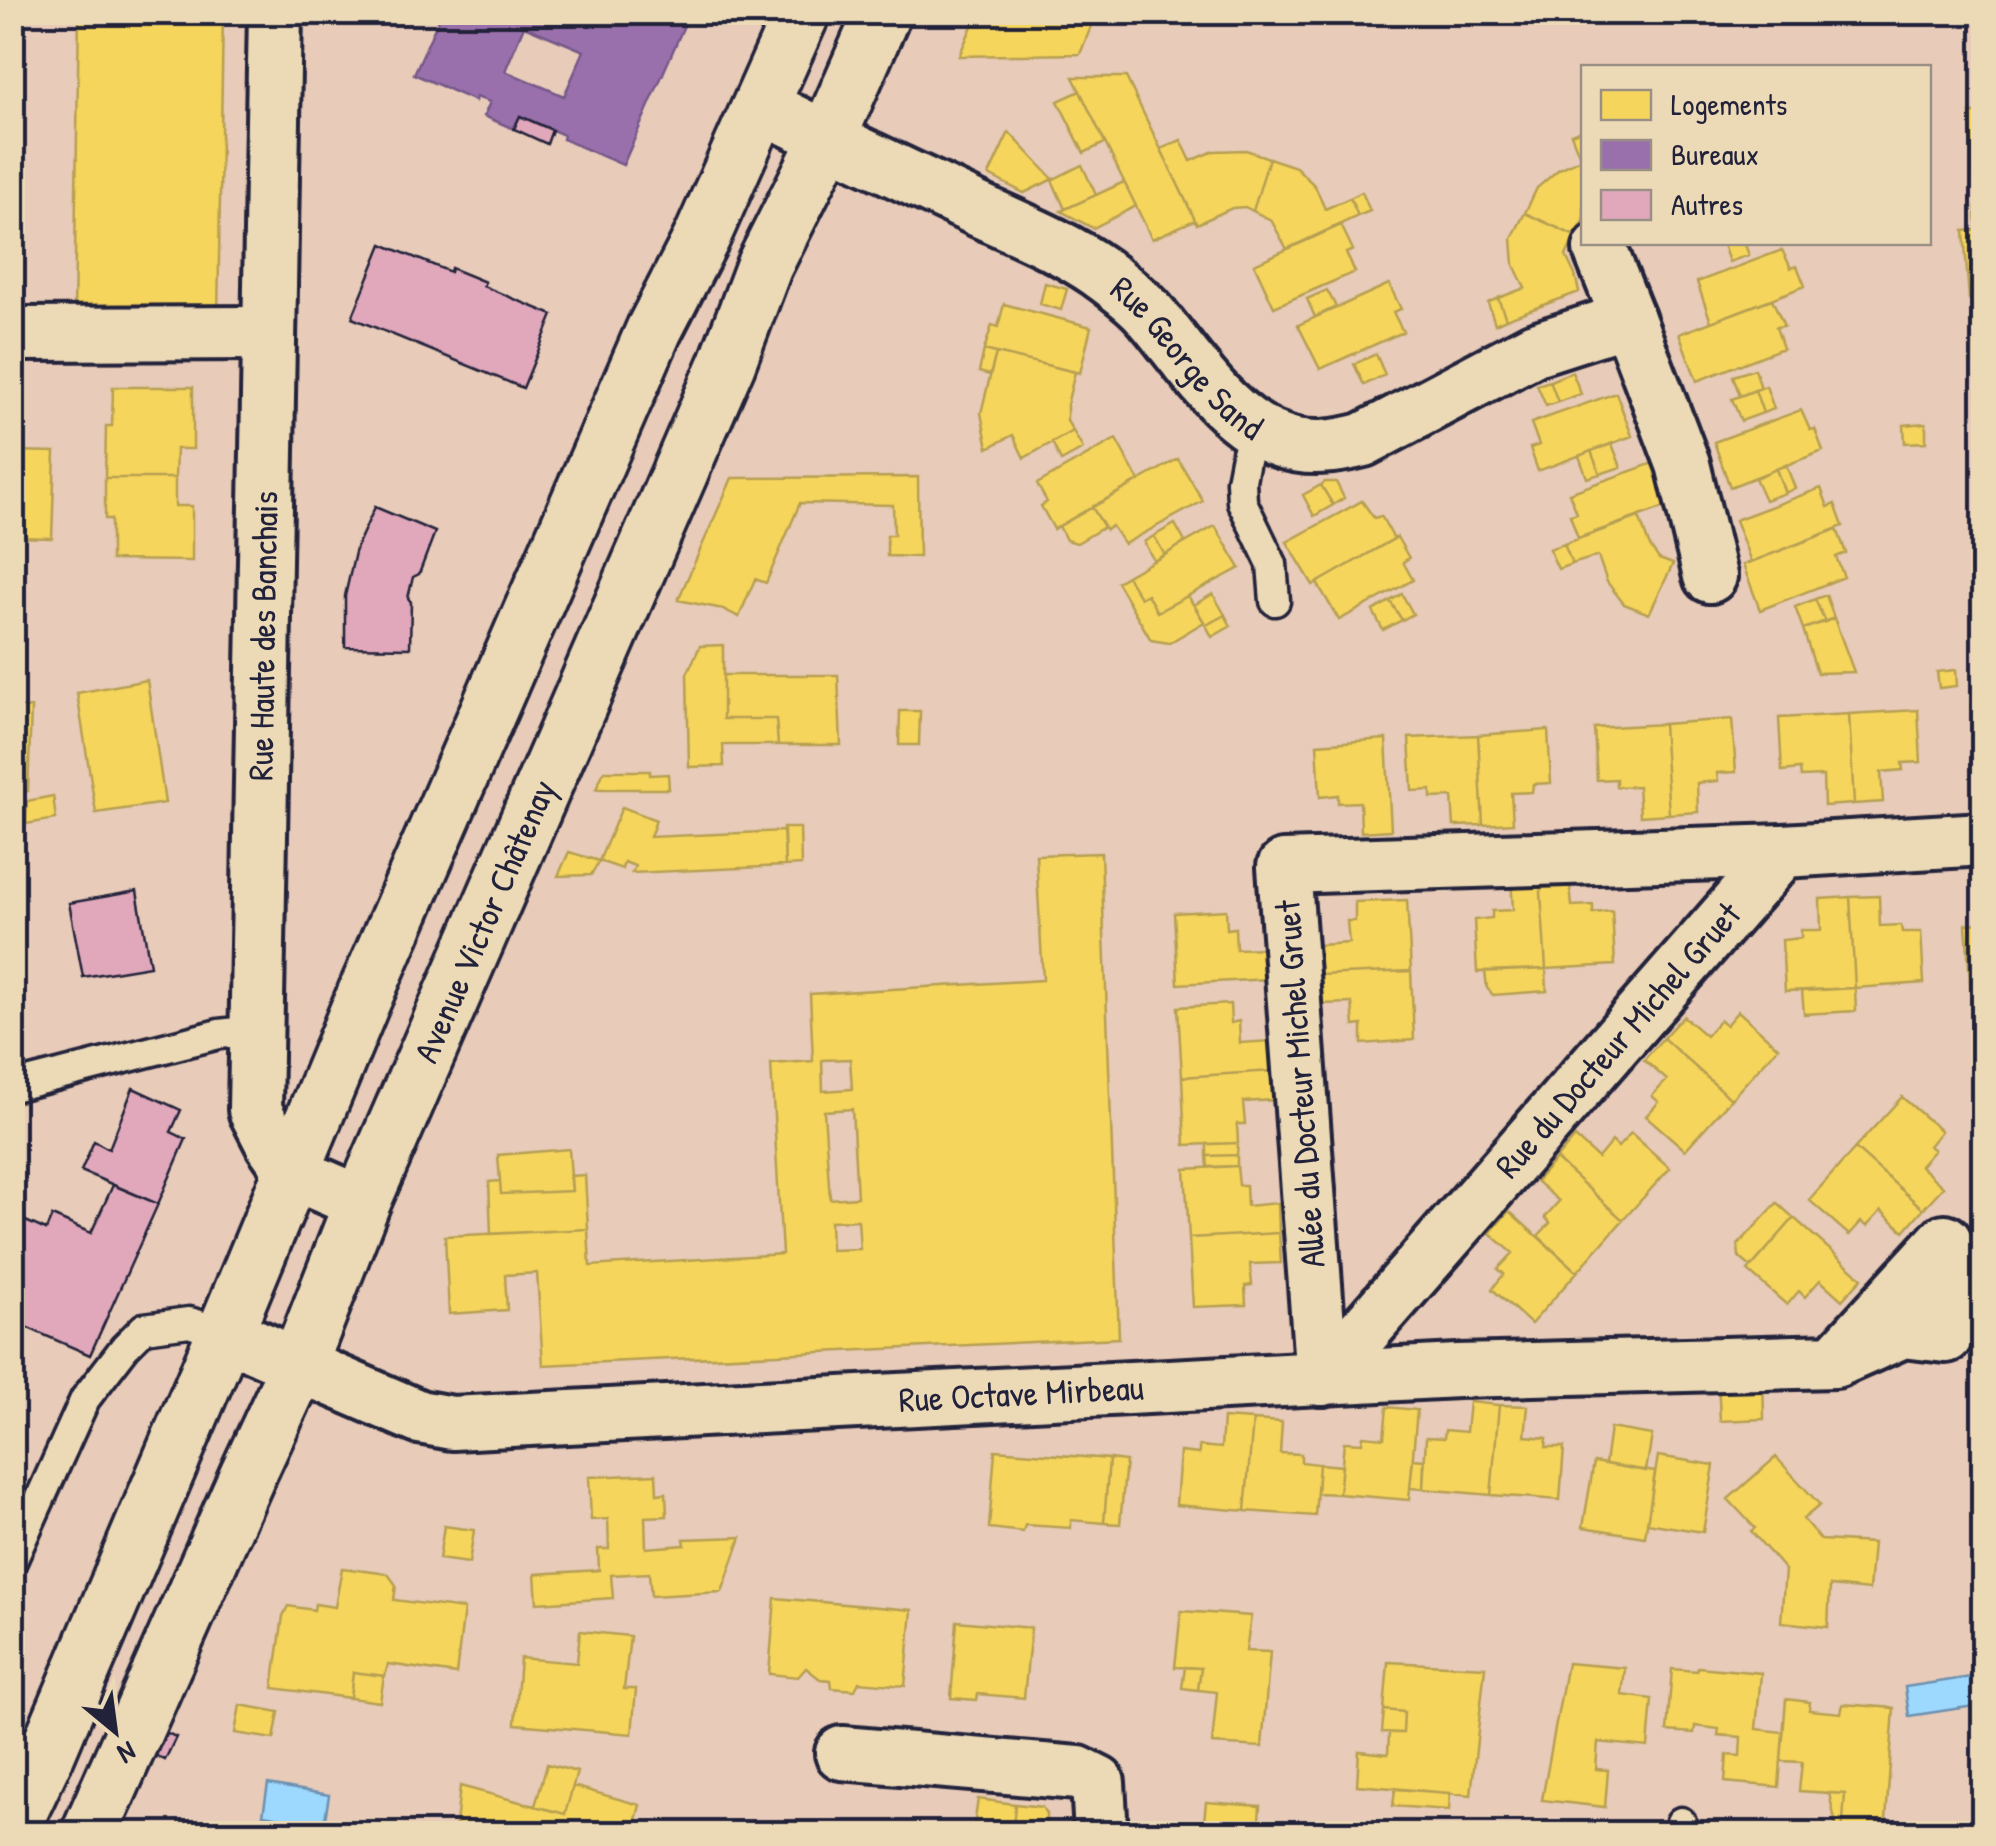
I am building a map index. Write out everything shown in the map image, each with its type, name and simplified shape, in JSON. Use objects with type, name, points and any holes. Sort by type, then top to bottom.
[{"type":"main road","points":[[12,1827],[225,1334],[360,1004],[654,330],[702,236],[802,12]]},
{"type":"main road","name":"Avenue Victor Châtenay","points":[[89,1834],[299,1364],[362,1204],[719,382],[764,266],[827,140],[883,12]]},
{"type":"street","name":"Rue Haute des Banchais","points":[[275,12],[255,1110],[293,1173]]},
{"type":"street","name":"Rue George Sand","points":[[760,105],[1068,252],[1097,270],[1144,308],[1230,410],[1254,429],[1282,442],[1311,447],[1363,440],[1535,350],[1628,319]]},
{"type":"street","points":[[1600,249],[1683,464],[1710,576]]},
{"type":"street","points":[[12,334],[268,333]]},
{"type":"street","points":[[1783,851],[1984,839]]},
{"type":"street","name":"Allée du Docteur Michel Gruet","points":[[1322,1379],[1284,868],[1783,851]]},
{"type":"street","name":"Rue du Docteur Michel Gruet","points":[[1322,1379],[1783,851]]},
{"type":"street","points":[[293,1173],[362,1204]]},
{"type":"street","name":"Rue Octave Mirbeau","points":[[225,1334],[419,1417],[452,1423],[1458,1371],[1835,1361]]},
{"type":"street","points":[[842,1753],[1078,1772],[1098,1783],[1102,1834]]},
{"type":"lane","points":[[1254,429],[1244,460],[1242,502],[1272,564],[1275,601]]},
{"type":"lane","points":[[12,1088],[219,1034],[256,1030]]},
{"type":"lane","points":[[12,1561],[85,1399],[125,1347],[144,1328],[189,1322],[225,1334]]},
{"type":"water","points":[[1971,1677],[1971,1685],[1977,1684],[1981,1705],[1909,1716],[1905,1687]]},
{"type":"water","points":[[268,1784],[329,1795],[324,1825],[263,1815]]},
{"type":"building: Logements","points":[[79,12],[223,12],[218,318],[74,316]]},
{"type":"building: Logements","points":[[978,12],[1097,12],[1080,54],[959,56]]},
{"type":"building: Logements","points":[[1073,77],[1126,77],[1195,220],[1152,239]]},
{"type":"building: Logements","points":[[1080,91],[1105,143],[1084,153],[1058,101]]},
{"type":"building: Logements","points":[[1970,113],[1984,113],[1984,181],[1974,182]]},
{"type":"building: Logements","points":[[1581,130],[1581,159],[1571,134]]},
{"type":"building: Logements","points":[[1009,132],[1053,179],[1024,193],[989,175]]},
{"type":"building: Logements","points":[[1181,140],[1191,161],[1214,151],[1246,150],[1269,158],[1253,211],[1232,208],[1197,224],[1161,149]]},
{"type":"building: Logements","points":[[1269,158],[1296,167],[1315,186],[1325,209],[1350,198],[1358,216],[1287,249],[1271,220],[1253,211]]},
{"type":"building: Logements","points":[[1581,159],[1581,226],[1575,236],[1525,213],[1537,188],[1559,169]]},
{"type":"building: Logements","points":[[1082,165],[1096,195],[1065,209],[1052,180]]},
{"type":"building: Logements","points":[[1124,182],[1136,206],[1093,228],[1061,211]]},
{"type":"building: Logements","points":[[1362,192],[1370,211],[1358,216],[1350,198]]},
{"type":"building: Logements","points":[[1984,205],[1984,298],[1969,299],[1964,231],[1977,230],[1976,206]]},
{"type":"building: Logements","points":[[1525,213],[1575,236],[1566,256],[1579,292],[1506,319],[1498,298],[1525,288],[1514,265],[1512,238]]},
{"type":"building: Logements","points":[[1341,225],[1353,250],[1346,253],[1355,272],[1274,307],[1254,264]]},
{"type":"building: Logements","points":[[1723,245],[1745,245],[1749,255],[1729,262]]},
{"type":"building: Logements","points":[[1782,250],[1791,268],[1797,266],[1805,286],[1711,322],[1697,282]]},
{"type":"building: Logements","points":[[1045,283],[1067,289],[1061,310],[1040,304]]},
{"type":"building: Logements","points":[[1389,284],[1401,309],[1393,312],[1403,332],[1320,369],[1298,325]]},
{"type":"building: Logements","points":[[1327,290],[1336,307],[1315,317],[1307,299]]},
{"type":"building: Logements","points":[[1498,298],[1506,319],[1495,324],[1488,303]]},
{"type":"building: Logements","points":[[1772,299],[1784,326],[1776,327],[1783,348],[1697,381],[1679,334]]},
{"type":"building: Logements","points":[[1004,304],[1091,327],[1080,373],[984,350],[992,325],[998,327]]},
{"type":"building: Logements","points":[[1984,344],[1984,413],[1979,413],[1975,345]]},
{"type":"building: Logements","points":[[984,350],[996,353],[990,375],[979,372]]},
{"type":"building: Logements","points":[[996,353],[1075,372],[1067,405],[1067,421],[1073,431],[1024,458],[1013,435],[988,448],[981,413]]},
{"type":"building: Logements","points":[[1376,354],[1385,375],[1364,385],[1354,364]]},
{"type":"building: Logements","points":[[1755,369],[1761,388],[1740,396],[1733,376]]},
{"type":"building: Logements","points":[[1572,372],[1581,394],[1558,402],[1550,381]]},
{"type":"building: Logements","points":[[1550,381],[1558,402],[1546,406],[1537,385]]},
{"type":"building: Logements","points":[[1766,386],[1774,409],[1763,413],[1755,390]]},
{"type":"building: Logements","points":[[113,387],[193,387],[193,449],[176,449],[175,478],[105,478],[106,426],[112,426]]},
{"type":"building: Logements","points":[[1755,390],[1763,413],[1741,421],[1732,399]]},
{"type":"building: Logements","points":[[1616,393],[1632,436],[1538,471],[1530,448],[1539,445],[1531,423]]},
{"type":"building: Logements","points":[[1801,410],[1810,430],[1815,429],[1823,451],[1730,487],[1714,442]]},
{"type":"building: Logements","points":[[1926,423],[1926,442],[1905,443],[1904,425]]},
{"type":"building: Logements","points":[[1073,431],[1083,449],[1061,461],[1052,442]]},
{"type":"building: Logements","points":[[1116,439],[1139,481],[1054,529],[1041,506],[1047,502],[1037,484]]},
{"type":"building: Logements","points":[[1612,444],[1621,467],[1600,474],[1591,451]]},
{"type":"building: Logements","points":[[12,451],[55,452],[52,538],[12,537]]},
{"type":"building: Logements","points":[[1591,451],[1600,474],[1587,478],[1579,456]]},
{"type":"building: Logements","points":[[1178,459],[1203,501],[1124,544],[1112,526],[1106,530],[1092,507]]},
{"type":"building: Logements","points":[[1656,462],[1671,505],[1578,538],[1570,515],[1577,513],[1569,493]]},
{"type":"building: Logements","points":[[1786,465],[1795,488],[1785,493],[1776,469]]},
{"type":"building: Logements","points":[[1776,469],[1785,493],[1765,500],[1755,478]]},
{"type":"building: Logements","points":[[918,477],[919,557],[887,556],[887,535],[894,535],[893,505],[800,503],[766,583],[755,579],[739,617],[723,609],[678,600],[732,478]]},
{"type":"building: Logements","points":[[105,478],[175,478],[175,506],[192,506],[192,561],[111,560]]},
{"type":"building: Logements","points":[[1336,482],[1344,498],[1333,505],[1321,485]]},
{"type":"building: Logements","points":[[1321,485],[1333,505],[1314,516],[1303,495]]},
{"type":"building: Logements","points":[[1821,488],[1828,507],[1835,504],[1843,526],[1751,562],[1735,520]]},
{"type":"building: Logements","points":[[1362,501],[1374,518],[1381,516],[1394,539],[1313,585],[1287,542]]},
{"type":"building: Logements","points":[[1092,507],[1104,527],[1077,543],[1066,540],[1059,526]]},
{"type":"building: Logements","points":[[1639,517],[1649,545],[1659,559],[1673,564],[1649,614],[1624,604],[1607,582],[1598,556],[1572,564],[1564,544]]},
{"type":"building: Logements","points":[[1175,524],[1185,542],[1165,555],[1154,536]]},
{"type":"building: Logements","points":[[1215,526],[1240,568],[1157,612],[1147,594],[1140,598],[1127,576]]},
{"type":"building: Logements","points":[[1837,529],[1846,553],[1836,557],[1844,577],[1760,610],[1743,565]]},
{"type":"building: Logements","points":[[1154,536],[1165,555],[1154,561],[1144,542]]},
{"type":"building: Logements","points":[[1397,537],[1409,558],[1403,562],[1413,580],[1339,620],[1317,583]]},
{"type":"building: Logements","points":[[1564,544],[1572,564],[1558,569],[1549,549]]},
{"type":"building: Logements","points":[[1127,576],[1140,598],[1147,594],[1157,612],[1188,596],[1204,622],[1169,643],[1151,640],[1117,582]]},
{"type":"building: Logements","points":[[1213,594],[1225,615],[1206,625],[1194,605]]},
{"type":"building: Logements","points":[[1402,594],[1413,614],[1402,620],[1390,601]]},
{"type":"building: Logements","points":[[1826,595],[1834,618],[1825,622],[1815,599]]},
{"type":"building: Logements","points":[[1815,599],[1825,622],[1803,629],[1795,607]]},
{"type":"building: Logements","points":[[1390,601],[1402,620],[1383,630],[1373,611]]},
{"type":"building: Logements","points":[[1225,615],[1231,626],[1212,637],[1206,625]]},
{"type":"building: Logements","points":[[1834,618],[1854,672],[1817,673],[1803,629]]},
{"type":"building: Logements","points":[[723,645],[723,719],[776,719],[778,745],[723,745],[724,766],[689,767],[687,674],[700,646]]},
{"type":"building: Logements","points":[[1956,670],[1957,686],[1939,688],[1937,672]]},
{"type":"building: Logements","points":[[723,675],[838,675],[841,745],[778,745],[776,719],[723,719]]},
{"type":"building: Logements","points":[[147,680],[165,803],[96,813],[77,693]]},
{"type":"building: Logements","points":[[12,706],[31,708],[28,791],[12,789]]},
{"type":"building: Logements","points":[[1918,710],[1921,762],[1902,763],[1903,770],[1881,772],[1883,802],[1854,804],[1849,714]]},
{"type":"building: Logements","points":[[900,711],[920,711],[919,745],[899,745]]},
{"type":"building: Logements","points":[[1849,714],[1854,804],[1824,806],[1823,776],[1801,777],[1800,769],[1782,771],[1779,718]]},
{"type":"building: Logements","points":[[1732,719],[1736,772],[1717,773],[1718,781],[1697,783],[1698,812],[1669,814],[1663,724]]},
{"type":"building: Logements","points":[[1663,724],[1669,814],[1640,816],[1638,786],[1616,787],[1616,779],[1597,780],[1594,728]]},
{"type":"building: Logements","points":[[1548,730],[1551,783],[1533,784],[1532,792],[1511,793],[1513,823],[1483,825],[1478,735]]},
{"type":"building: Logements","points":[[1478,735],[1483,825],[1454,826],[1452,797],[1431,798],[1431,790],[1412,791],[1409,738]]},
{"type":"building: Logements","points":[[1386,739],[1391,830],[1361,832],[1360,802],[1338,803],[1338,795],[1320,797],[1317,744]]},
{"type":"building: Logements","points":[[604,771],[668,774],[669,789],[596,789]]},
{"type":"building: Logements","points":[[53,796],[56,819],[26,824],[27,801]]},
{"type":"building: Logements","points":[[622,807],[656,820],[650,837],[784,831],[785,866],[632,873],[635,866],[624,862],[622,869],[599,861]]},
{"type":"building: Logements","points":[[783,828],[800,828],[801,865],[785,866]]},
{"type":"building: Logements","points":[[569,852],[599,861],[591,875],[558,876]]},
{"type":"building: Logements","points":[[1101,853],[1119,1338],[543,1365],[537,1273],[505,1275],[507,1310],[449,1314],[445,1236],[588,1229],[590,1266],[782,1254],[771,1064],[813,1061],[810,994],[1043,980],[1036,855]],"holes":[[[850,1059],[852,1089],[823,1091],[822,1060]],[[852,1109],[857,1197],[830,1199],[824,1111]],[[858,1220],[860,1249],[831,1250],[830,1221]]]},
{"type":"building: Logements","points":[[1569,876],[1572,906],[1593,905],[1593,913],[1612,911],[1615,965],[1546,969],[1540,877]]},
{"type":"building: Logements","points":[[1540,877],[1546,969],[1477,972],[1474,920],[1492,918],[1492,911],[1513,910],[1511,878]]},
{"type":"building: Logements","points":[[1879,896],[1880,926],[1901,925],[1902,932],[1921,932],[1924,983],[1855,988],[1850,897]]},
{"type":"building: Logements","points":[[1850,897],[1855,988],[1785,991],[1782,940],[1801,938],[1801,930],[1821,930],[1820,899]]},
{"type":"building: Logements","points":[[1407,900],[1411,971],[1320,975],[1319,945],[1349,943],[1347,921],[1355,921],[1355,902]]},
{"type":"building: Logements","points":[[1226,910],[1227,929],[1235,928],[1236,949],[1266,948],[1268,979],[1178,984],[1174,913]]},
{"type":"building: Logements","points":[[1984,923],[1984,994],[1971,995],[1966,924]]},
{"type":"building: Logements","points":[[1546,969],[1547,991],[1493,995],[1487,988],[1485,971]]},
{"type":"building: Logements","points":[[1411,971],[1414,1040],[1362,1044],[1362,1025],[1354,1026],[1352,1003],[1321,1004],[1320,975]]},
{"type":"building: Logements","points":[[1855,988],[1856,1011],[1804,1014],[1802,991]]},
{"type":"building: Logements","points":[[1230,1004],[1231,1023],[1239,1021],[1240,1043],[1271,1041],[1272,1071],[1182,1077],[1178,1007]]},
{"type":"building: Logements","points":[[1738,1011],[1778,1047],[1731,1099],[1663,1038],[1683,1016],[1706,1036],[1720,1020],[1726,1025]]},
{"type":"building: Logements","points":[[1663,1038],[1731,1099],[1685,1150],[1646,1116],[1659,1102],[1652,1096],[1667,1080],[1644,1060]]},
{"type":"building: Logements","points":[[1272,1071],[1274,1100],[1243,1102],[1245,1124],[1237,1124],[1238,1143],[1185,1145],[1182,1077]]},
{"type":"building: Logements","points":[[1902,1097],[1941,1131],[1929,1146],[1934,1150],[1920,1166],[1943,1187],[1923,1209],[1855,1148]]},
{"type":"building: Logements","points":[[1631,1133],[1670,1168],[1623,1220],[1556,1159],[1575,1137],[1598,1158],[1612,1141],[1618,1147]]},
{"type":"building: Logements","points":[[1238,1143],[1237,1155],[1207,1156],[1207,1144]]},
{"type":"building: Logements","points":[[1855,1148],[1923,1209],[1904,1231],[1881,1211],[1867,1226],[1861,1222],[1849,1235],[1809,1200]]},
{"type":"building: Logements","points":[[569,1149],[572,1191],[501,1194],[498,1155]]},
{"type":"building: Logements","points":[[1237,1155],[1237,1166],[1208,1167],[1207,1156]]},
{"type":"building: Logements","points":[[1556,1159],[1623,1220],[1577,1272],[1538,1236],[1550,1223],[1545,1217],[1559,1201],[1536,1181]]},
{"type":"building: Logements","points":[[1237,1166],[1239,1185],[1246,1185],[1247,1206],[1278,1203],[1279,1233],[1189,1238],[1185,1169]]},
{"type":"building: Logements","points":[[585,1175],[588,1229],[491,1234],[489,1182],[500,1181],[501,1194],[572,1191],[570,1176]]},
{"type":"building: Logements","points":[[1777,1203],[1794,1218],[1751,1267],[1739,1257],[1738,1245]]},
{"type":"building: Logements","points":[[1509,1211],[1577,1272],[1531,1324],[1492,1289],[1504,1274],[1498,1269],[1513,1253],[1490,1233]]},
{"type":"building: Logements","points":[[1794,1218],[1862,1278],[1842,1300],[1820,1280],[1805,1297],[1799,1291],[1787,1305],[1748,1271]]},
{"type":"building: Logements","points":[[1279,1233],[1281,1263],[1250,1264],[1252,1285],[1245,1286],[1246,1305],[1193,1307],[1189,1238]]},
{"type":"building: Logements","points":[[1763,1375],[1764,1419],[1720,1421],[1718,1378]]},
{"type":"building: Logements","points":[[1469,1402],[1499,1405],[1491,1495],[1423,1489],[1426,1437],[1444,1438],[1445,1430],[1466,1432]]},
{"type":"building: Logements","points":[[1499,1405],[1528,1406],[1525,1436],[1547,1438],[1546,1447],[1564,1447],[1560,1500],[1491,1495]]},
{"type":"building: Logements","points":[[1387,1407],[1417,1410],[1409,1500],[1339,1494],[1344,1442],[1362,1443],[1363,1436],[1384,1438]]},
{"type":"building: Logements","points":[[1223,1418],[1253,1420],[1245,1511],[1176,1505],[1180,1452],[1199,1454],[1199,1446],[1221,1448]]},
{"type":"building: Logements","points":[[1253,1420],[1282,1422],[1280,1453],[1301,1454],[1301,1462],[1319,1464],[1315,1516],[1245,1511]]},
{"type":"building: Logements","points":[[1610,1428],[1652,1435],[1646,1471],[1605,1464]]},
{"type":"building: Logements","points":[[995,1450],[1109,1459],[1104,1523],[1071,1520],[1071,1528],[1025,1525],[1023,1532],[989,1528]]},
{"type":"building: Logements","points":[[1658,1456],[1714,1465],[1703,1532],[1647,1523]]},
{"type":"building: Logements","points":[[1776,1457],[1820,1505],[1803,1519],[1821,1540],[1873,1543],[1869,1590],[1830,1586],[1828,1627],[1781,1622],[1785,1570],[1728,1499]]},
{"type":"building: Logements","points":[[1109,1459],[1126,1461],[1120,1524],[1104,1523]]},
{"type":"building: Logements","points":[[1413,1459],[1424,1460],[1423,1489],[1410,1488]]},
{"type":"building: Logements","points":[[1594,1462],[1655,1472],[1645,1537],[1583,1527]]},
{"type":"building: Logements","points":[[1319,1464],[1342,1466],[1339,1494],[1317,1493]]},
{"type":"building: Logements","points":[[656,1474],[657,1494],[666,1493],[667,1516],[645,1517],[646,1548],[685,1545],[684,1539],[741,1537],[722,1592],[651,1596],[649,1573],[611,1575],[613,1598],[537,1603],[535,1574],[599,1570],[598,1549],[609,1549],[608,1519],[591,1520],[589,1477]]},
{"type":"building: Logements","points":[[444,1526],[474,1530],[469,1563],[439,1559]]},
{"type":"building: Logements","points":[[342,1568],[388,1574],[396,1585],[394,1600],[464,1609],[456,1674],[388,1664],[385,1676],[353,1672],[350,1698],[273,1688],[283,1616],[288,1606],[314,1610],[315,1604],[335,1607]]},
{"type":"building: Logements","points":[[775,1598],[912,1610],[905,1686],[859,1682],[855,1690],[832,1688],[831,1680],[820,1679],[806,1668],[798,1677],[769,1674]]},
{"type":"building: Logements","points":[[1181,1611],[1251,1616],[1246,1651],[1270,1652],[1262,1747],[1212,1744],[1217,1692],[1198,1690],[1201,1668],[1175,1667]]},
{"type":"building: Logements","points":[[957,1621],[1031,1628],[1024,1698],[978,1694],[977,1700],[951,1698]]},
{"type":"building: Logements","points":[[580,1631],[630,1636],[624,1689],[636,1689],[632,1734],[515,1724],[520,1658],[577,1663]]},
{"type":"building: Logements","points":[[1388,1662],[1485,1667],[1471,1795],[1357,1785],[1359,1751],[1388,1754],[1389,1733],[1403,1733],[1404,1712],[1384,1710]]},
{"type":"building: Logements","points":[[1567,1663],[1625,1668],[1622,1695],[1652,1699],[1648,1747],[1598,1742],[1596,1769],[1608,1770],[1605,1807],[1542,1800]]},
{"type":"building: Logements","points":[[1185,1667],[1201,1668],[1198,1690],[1182,1688]]},
{"type":"building: Logements","points":[[1698,1667],[1761,1673],[1756,1729],[1783,1732],[1779,1787],[1725,1782],[1727,1755],[1740,1756],[1741,1737],[1718,1735],[1719,1729],[1695,1726],[1694,1733],[1667,1731],[1672,1669],[1697,1671]]},
{"type":"building: Logements","points":[[353,1672],[384,1676],[380,1702],[350,1698]]},
{"type":"building: Logements","points":[[1786,1699],[1810,1702],[1809,1710],[1841,1713],[1843,1704],[1894,1708],[1885,1834],[1842,1834],[1845,1794],[1799,1791],[1802,1762],[1781,1761]]},
{"type":"building: Logements","points":[[240,1705],[279,1712],[274,1739],[235,1733]]},
{"type":"building: Logements","points":[[1384,1710],[1404,1712],[1403,1733],[1382,1732]]},
{"type":"building: Logements","points":[[547,1764],[577,1772],[565,1814],[535,1806]]},
{"type":"building: Logements","points":[[460,1786],[565,1814],[573,1786],[640,1805],[636,1820],[662,1827],[660,1834],[455,1834]]},
{"type":"building: Logements","points":[[1395,1789],[1450,1793],[1449,1810],[1393,1806]]},
{"type":"building: Logements","points":[[1829,1793],[1845,1794],[1842,1834],[1838,1834]]},
{"type":"building: Logements","points":[[978,1799],[1015,1804],[1013,1830],[974,1826]]},
{"type":"building: Logements","points":[[1206,1802],[1260,1806],[1258,1833],[1185,1834],[1189,1830],[1203,1831]]},
{"type":"building: Logements","points":[[1015,1804],[1042,1807],[1046,1824],[1037,1831],[1013,1830]]},
{"type":"building: Bureaux","points":[[442,12],[666,12],[686,21],[623,165],[520,116],[514,129],[484,116],[490,102],[476,97],[475,101],[414,74]],"holes":[[[524,26],[584,51],[564,96],[505,71]]]},
{"type":"building: Autres","points":[[520,116],[552,130],[547,144],[514,129]]},
{"type":"building: Autres","points":[[382,244],[485,282],[483,286],[553,315],[523,388],[352,318]]},
{"type":"building: Autres","points":[[375,507],[435,532],[419,574],[413,577],[408,598],[410,648],[345,647],[345,596],[356,548]]},
{"type":"building: Autres","points":[[137,891],[150,966],[83,977],[69,903]]},
{"type":"building: Autres","points":[[133,1088],[181,1110],[171,1132],[186,1139],[158,1204],[81,1171],[94,1141],[109,1149]]},
{"type":"building: Autres","points":[[113,1185],[158,1204],[90,1355],[12,1321],[12,1215],[46,1230],[52,1216],[91,1233]]},
{"type":"building: Autres","points":[[165,1732],[176,1737],[165,1760],[154,1755]]}]
